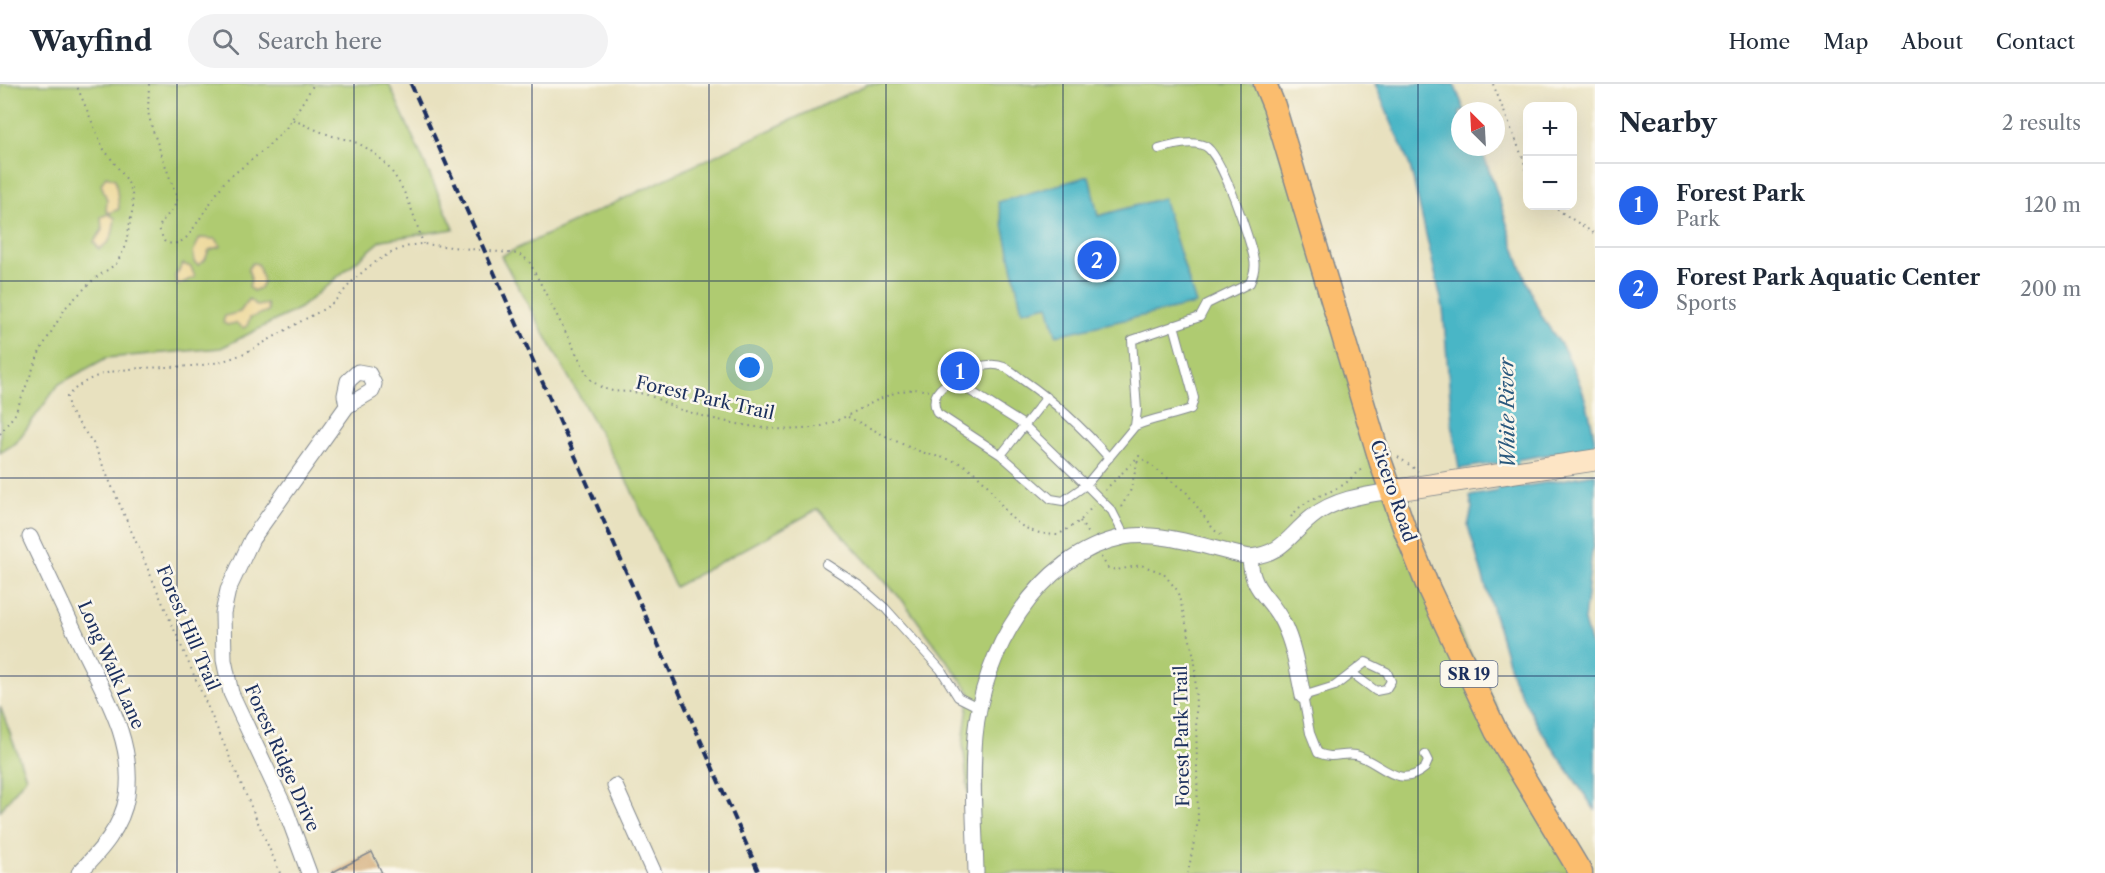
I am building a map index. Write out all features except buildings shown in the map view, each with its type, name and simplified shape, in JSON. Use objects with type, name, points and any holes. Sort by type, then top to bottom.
[{"type":"main road","name":"Cicero Road","points":[[1265,84],[1274,106],[1382,464],[1428,587],[1496,731],[1581,873]]},
{"type":"main road","points":[[1391,491],[1429,479],[1595,460]]},
{"type":"street","name":"Forest Ridge Drive","points":[[309,873],[285,808],[231,693],[221,634],[228,590],[243,556],[347,406]]},
{"type":"street","points":[[976,873],[975,737],[980,708],[995,658],[1016,619],[1051,577],[1074,559],[1125,537],[1171,540],[1250,557],[1277,550],[1311,517],[1336,503],[1359,495],[1391,491]]},
{"type":"street","name":"Long Walk Lane","points":[[30,537],[117,720],[127,754],[127,797],[122,815],[101,851],[79,873]]},
{"type":"street","points":[[1250,557],[1255,585],[1276,611],[1287,631],[1303,696]]},
{"type":"street","points":[[615,786],[654,873]]},
{"type":"lane","points":[[1135,426],[1137,410],[1132,340],[1200,316],[1212,301],[1250,283],[1255,262],[1224,171],[1213,153],[1205,146],[1179,144],[1159,149]]},
{"type":"lane","points":[[1108,458],[1090,436],[1047,397],[1004,366],[987,365],[953,380],[936,393],[933,406],[937,413],[1001,455],[1051,499],[1063,501],[1086,485],[1135,426],[1151,418],[1176,415],[1191,409],[1194,398],[1174,325]]},
{"type":"lane","points":[[953,380],[1024,425],[1112,511],[1125,537]]},
{"type":"lane","points":[[1001,455],[1047,397]]},
{"type":"lane","points":[[826,564],[860,586],[885,608],[926,652],[958,698],[980,708]]},
{"type":"lane","points":[[1352,673],[1376,690],[1386,689],[1391,681],[1387,672],[1370,662],[1362,664],[1335,686],[1303,696],[1310,733],[1318,753],[1332,758],[1352,754],[1372,763],[1384,772],[1405,777],[1425,768],[1428,762],[1425,755]]},
{"type":"path","points":[[0,434],[15,414],[40,351],[66,307],[94,279],[116,264],[125,248],[133,207],[132,192],[103,148],[76,84]]},
{"type":"path","points":[[149,84],[148,112],[177,198],[174,209],[162,220],[159,228],[162,237],[168,243],[177,243],[189,235],[225,181],[264,150],[293,120],[314,84]]},
{"type":"path","points":[[1493,84],[1523,158]]},
{"type":"path","points":[[293,120],[326,134],[357,143],[377,155],[395,175],[409,200],[423,244]]},
{"type":"path","points":[[1557,210],[1595,234]]},
{"type":"path","name":"Forest Park Trail","points":[[67,398],[86,382],[118,371],[185,367],[236,357],[332,304],[356,277],[381,260],[412,244],[519,254],[529,261],[589,378],[601,389],[613,393],[644,394],[681,410],[791,430],[818,427],[847,417],[896,393],[912,389],[928,391]]},
{"type":"path","name":"Forest Hill Trail","points":[[67,398],[69,410],[93,443],[279,873]]},
{"type":"path","points":[[847,417],[919,451],[965,466],[979,477],[1024,530],[1058,535],[1080,521],[1105,489],[1139,456]]},
{"type":"path","points":[[1112,511],[1121,506],[1130,492],[1139,456]]},
{"type":"path","points":[[1139,456],[1177,484],[1203,512],[1214,530],[1232,541]]},
{"type":"path","points":[[1288,520],[1298,506],[1347,482],[1357,471],[1398,457],[1429,479]]},
{"type":"path","name":"Forest Park Trail","points":[[1080,521],[1108,568],[1117,570],[1141,565],[1162,573],[1177,590],[1195,661],[1198,821],[1188,873]]},
{"type":"green space","points":[[0,84],[389,84],[454,229],[382,240],[300,308],[221,348],[106,358],[59,384],[16,443],[0,453]]},
{"type":"green space","points":[[868,84],[1264,84],[1392,493],[1566,850],[1582,873],[977,873],[963,743],[970,692],[903,601],[818,509],[675,587],[630,487],[501,256]]},
{"type":"green space","points":[[0,706],[26,777],[0,811]]},
{"type":"sand","points":[[106,176],[115,179],[119,203],[119,209],[110,213],[106,211],[107,200],[101,184]]},
{"type":"sand","points":[[108,214],[115,218],[113,232],[110,240],[99,249],[94,242],[102,230],[101,217]]},
{"type":"sand","points":[[200,238],[216,239],[221,246],[209,250],[205,260],[198,265],[194,262],[193,252]]},
{"type":"sand","points":[[252,263],[258,264],[263,282],[260,288],[253,291],[249,287],[251,279],[248,269]]},
{"type":"sand","points":[[183,264],[191,267],[195,277],[178,285],[175,276]]},
{"type":"sand","points":[[249,299],[257,306],[267,304],[268,311],[250,318],[247,326],[243,328],[236,323],[227,325],[223,322],[225,316],[240,312]]},
{"type":"water","points":[[1375,84],[1454,84],[1461,102],[1451,102],[1451,156],[1483,156],[1531,292],[1545,322],[1565,351],[1576,374],[1588,410],[1595,447],[1459,469],[1452,423],[1443,307],[1410,166]]},
{"type":"water","points":[[1089,176],[1098,216],[1163,198],[1196,304],[1056,335],[1048,305],[1022,311],[998,202]]},
{"type":"water","points":[[1595,474],[1595,527],[1584,621],[1595,661],[1595,810],[1538,726],[1513,679],[1468,526],[1472,508],[1470,496]]},
{"type":"waterway","name":"White River","points":[[1506,431],[1510,520]]},
{"type":"railway","points":[[411,84],[759,873]]},
{"type":"place","name":"Forest Park Aquatic Center","points":[[1097,260]]},
{"type":"place","name":"Forest Park","points":[[960,371]]}]
